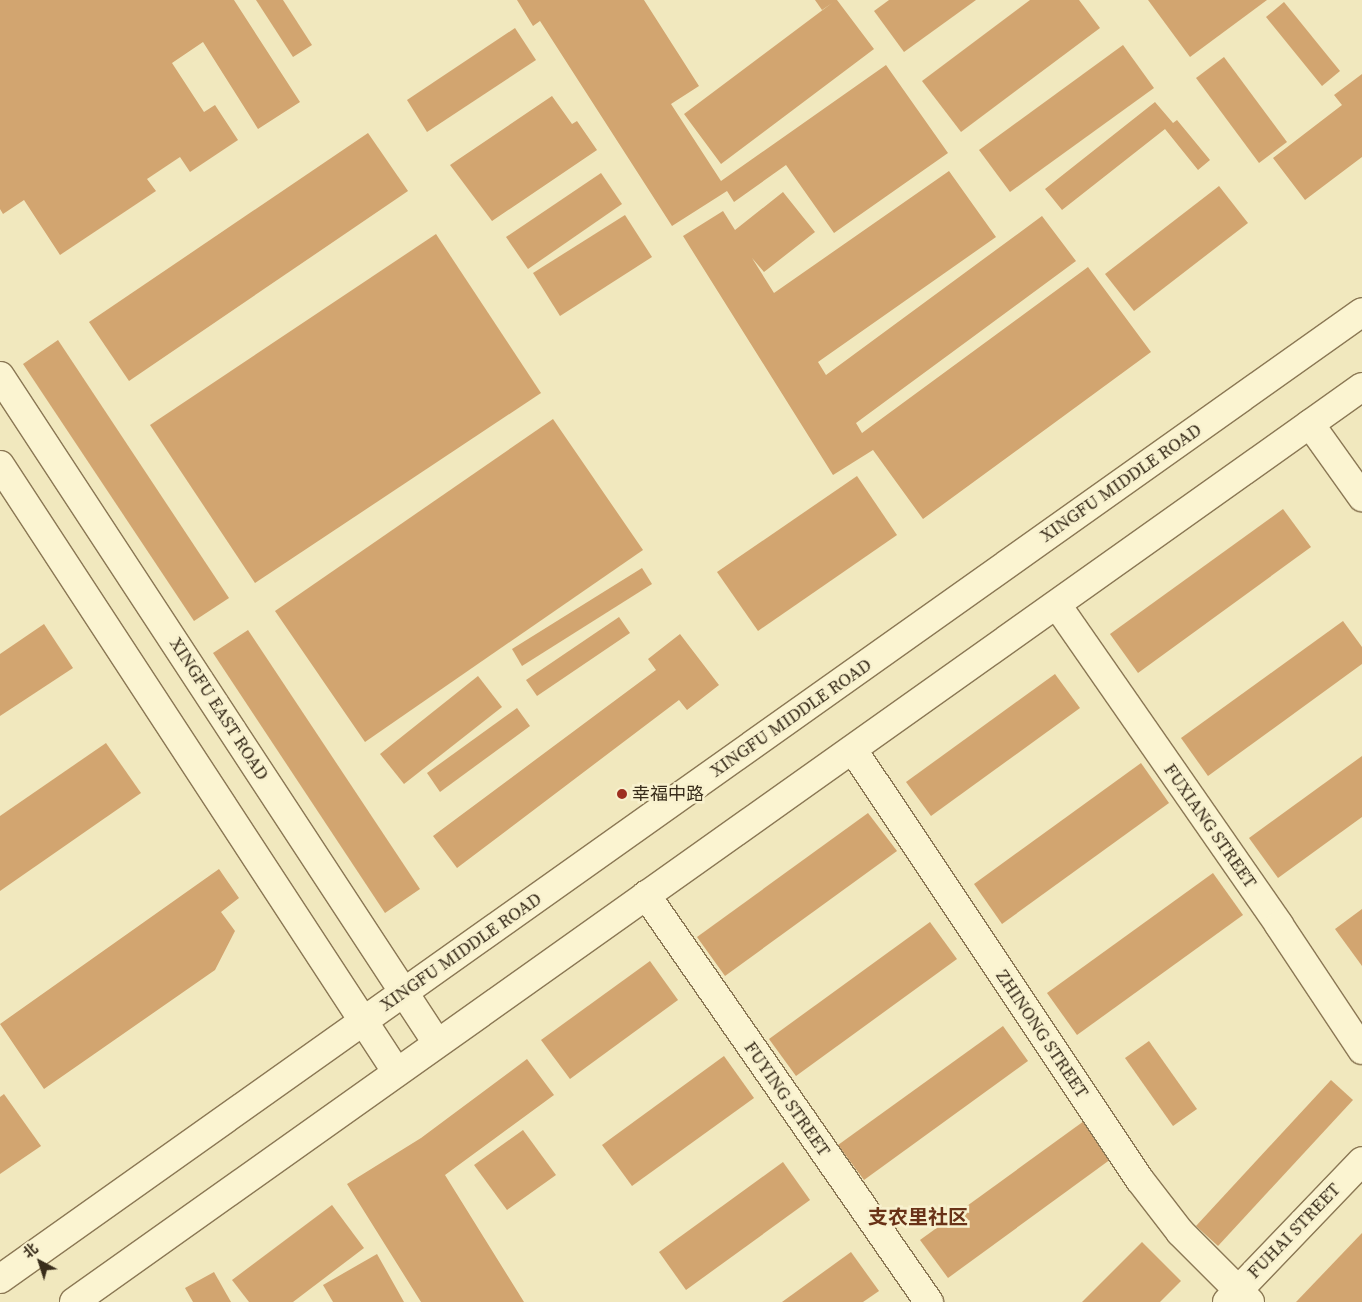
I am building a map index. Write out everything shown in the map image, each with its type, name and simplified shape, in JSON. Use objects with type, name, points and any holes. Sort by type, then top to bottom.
[{"type":"street","name":"XINGFU MIDDLE ROAD","points":[[0,1279],[1362,312]]},
{"type":"street","name":"XINGFU EAST ROAD","points":[[0,376],[437,1042]]},
{"type":"street","points":[[74,1302],[396,1071],[853,750],[1362,387]]},
{"type":"street","points":[[1310,424],[1362,496]]},
{"type":"street","points":[[0,465],[396,1071]]},
{"type":"street","name":"FUXIANG STREET","points":[[1057,605],[1279,925],[1362,1050]]},
{"type":"street","name":"ZHINONG STREET","points":[[853,750],[1140,1180],[1180,1232],[1238,1298]]},
{"type":"street","name":"FUYING STREET","points":[[646,895],[929,1302]]},
{"type":"street","name":"FUHAI STREET","points":[[1238,1298],[1362,1161]]},
{"type":"building","points":[[0,0],[234,0],[300,102],[258,129],[203,42],[172,63],[204,112],[215,105],[238,140],[190,172],[180,157],[147,179],[156,191],[60,255],[24,200],[3,214],[0,209]]},
{"type":"building","points":[[256,0],[283,0],[312,45],[293,57]]},
{"type":"building","points":[[517,0],[644,0],[699,86],[671,104],[721,181],[886,65],[948,153],[834,233],[786,165],[734,202],[727,191],[672,226],[540,21],[533,26]]},
{"type":"building","points":[[815,0],[837,0],[874,49],[721,164],[684,114],[832,3],[822,10]]},
{"type":"building","points":[[889,0],[976,0],[904,52],[874,11]]},
{"type":"building","points":[[1030,0],[1079,0],[1100,28],[961,132],[922,81]]},
{"type":"building","points":[[1148,0],[1267,0],[1190,57]]},
{"type":"building","points":[[1284,2],[1340,71],[1322,86],[1266,17]]},
{"type":"building","points":[[515,28],[536,60],[427,132],[407,100]]},
{"type":"building","points":[[1123,45],[1154,88],[1010,192],[979,150]]},
{"type":"building","points":[[1224,57],[1287,142],[1259,163],[1196,78]]},
{"type":"building","points":[[1362,74],[1362,157],[1305,200],[1273,158],[1342,105],[1334,95]]},
{"type":"building","points":[[552,96],[572,124],[577,121],[597,150],[492,221],[450,165]]},
{"type":"building","points":[[1155,102],[1173,123],[1177,120],[1210,160],[1198,170],[1165,129],[1062,210],[1045,189]]},
{"type":"building","points":[[368,133],[408,191],[129,381],[89,322]]},
{"type":"building","points":[[949,171],[996,237],[818,362],[826,375],[1042,216],[1076,261],[856,423],[862,433],[1088,267],[1151,352],[923,519],[873,450],[833,475],[683,236],[723,211],[735,230],[783,192],[815,232],[764,272],[752,258],[774,293]]},
{"type":"building","points":[[601,173],[622,204],[528,269],[506,237]]},
{"type":"building","points":[[1219,186],[1248,223],[1134,311],[1105,274]]},
{"type":"building","points":[[625,215],[652,257],[560,316],[533,273]]},
{"type":"building","points":[[436,234],[541,393],[255,583],[150,425]]},
{"type":"building","points":[[58,340],[229,598],[194,621],[23,364]]},
{"type":"building","points":[[553,419],[643,550],[365,742],[275,611]]},
{"type":"building","points":[[857,476],[897,535],[758,631],[717,572]]},
{"type":"building","points":[[1283,509],[1311,547],[1138,673],[1110,634]]},
{"type":"building","points":[[642,568],[652,584],[522,666],[512,649]]},
{"type":"building","points":[[619,617],[630,633],[537,696],[526,680]]},
{"type":"building","points":[[1343,621],[1362,647],[1362,664],[1208,776],[1181,738]]},
{"type":"building","points":[[44,624],[73,668],[0,716],[0,654]]},
{"type":"building","points":[[248,630],[420,889],[385,913],[213,653]]},
{"type":"building","points":[[680,634],[719,685],[687,710],[679,700],[457,868],[433,836],[656,670],[648,659]]},
{"type":"building","points":[[1055,674],[1080,708],[931,816],[906,782]]},
{"type":"building","points":[[478,676],[502,707],[404,784],[380,754]]},
{"type":"building","points":[[517,708],[530,726],[440,792],[427,773]]},
{"type":"building","points":[[106,743],[141,793],[0,891],[0,816]]},
{"type":"building","points":[[1362,756],[1362,817],[1278,878],[1249,838]]},
{"type":"building","points":[[1141,763],[1169,803],[1002,924],[974,884]]},
{"type":"building","points":[[868,813],[897,851],[725,976],[697,937]]},
{"type":"building","points":[[219,869],[239,898],[221,912],[235,931],[215,970],[44,1089],[0,1024]]},
{"type":"building","points":[[1213,873],[1243,915],[1077,1035],[1047,993]]},
{"type":"building","points":[[1362,909],[1362,966],[1335,929]]},
{"type":"building","points":[[930,922],[957,959],[796,1076],[769,1039]]},
{"type":"building","points":[[650,961],[678,1000],[570,1079],[541,1040]]},
{"type":"building","points":[[1003,1026],[1028,1061],[864,1180],[838,1145]]},
{"type":"building","points":[[1149,1041],[1197,1109],[1173,1126],[1125,1058]]},
{"type":"building","points":[[724,1056],[754,1098],[632,1186],[602,1145]]},
{"type":"building","points":[[527,1059],[554,1095],[445,1175],[524,1302],[421,1302],[347,1184],[421,1138]]},
{"type":"building","points":[[1331,1080],[1353,1100],[1218,1246],[1196,1226]]},
{"type":"building","points":[[4,1094],[41,1146],[0,1174],[0,1097]]},
{"type":"building","points":[[1084,1121],[1111,1159],[948,1278],[920,1240]]},
{"type":"building","points":[[523,1130],[556,1175],[507,1210],[474,1165]]},
{"type":"building","points":[[783,1162],[810,1200],[686,1290],[659,1252]]},
{"type":"building","points":[[332,1205],[364,1248],[293,1302],[249,1302],[232,1280]]},
{"type":"building","points":[[1362,1233],[1362,1302],[1296,1302]]},
{"type":"building","points":[[1142,1242],[1181,1281],[1160,1302],[1082,1302]]},
{"type":"building","points":[[851,1252],[879,1291],[863,1302],[782,1302]]},
{"type":"building","points":[[377,1254],[404,1302],[333,1302],[323,1285]]},
{"type":"building","points":[[214,1272],[231,1302],[193,1302],[185,1288]]},
{"type":"place","name":"幸福中路","points":[[622,794]]},
{"type":"district","name":"支农里社区","points":[[918,1217]]}]
